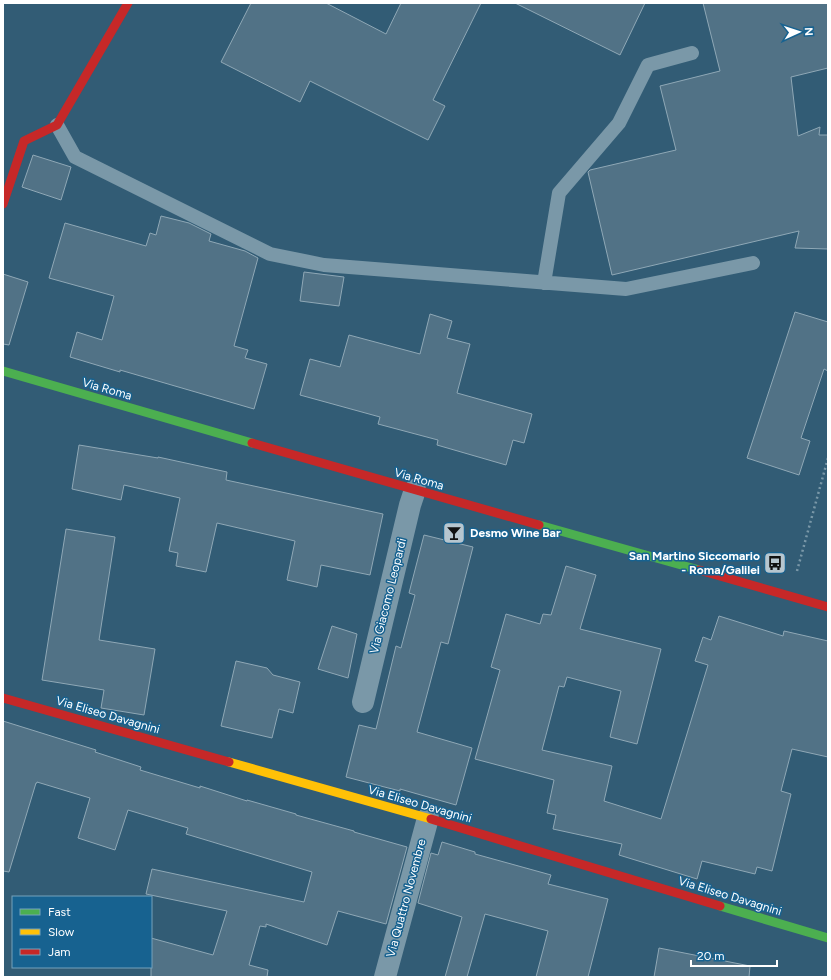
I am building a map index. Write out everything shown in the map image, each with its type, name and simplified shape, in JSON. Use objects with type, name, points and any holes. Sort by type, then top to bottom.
[{"type":"street","points":[[3,204],[24,141],[57,125],[128,3]]},
{"type":"street","name":"Via Roma","points":[[3,371],[828,608]]},
{"type":"street","name":"Via Giacomo Leopardi","points":[[362,702],[410,505],[415,490]]},
{"type":"street","name":"Via Eliseo Davagnini","points":[[3,698],[428,818],[828,938]]},
{"type":"street","name":"Via Quattro Novembre","points":[[385,977],[428,818]]},
{"type":"lane","points":[[544,283],[559,193],[619,123],[648,65],[692,53]]},
{"type":"lane","points":[[57,125],[75,157],[270,254],[324,265],[626,289],[753,263]]},
{"type":"path","points":[[790,596],[828,458]]},
{"type":"building","points":[[251,3],[326,3],[386,34],[401,3],[481,3],[433,100],[445,106],[428,140],[310,81],[300,102],[221,62]]},
{"type":"building","points":[[515,3],[645,3],[620,55]]},
{"type":"building","points":[[703,3],[828,3],[828,68],[791,77],[798,136],[820,127],[819,135],[828,135],[828,249],[795,248],[799,231],[612,275],[588,172],[590,170],[676,150],[660,86],[720,71]]},
{"type":"building","points":[[33,155],[71,167],[61,200],[22,187]]},
{"type":"building","points":[[161,216],[189,223],[211,234],[209,241],[245,251],[258,258],[234,346],[248,350],[245,358],[267,364],[254,409],[70,357],[77,332],[102,340],[114,296],[49,278],[65,223],[146,246],[150,233],[156,235]]},
{"type":"building","points":[[304,272],[344,277],[339,306],[300,301]]},
{"type":"building","points":[[3,274],[28,282],[9,345],[3,344]]},
{"type":"building","points":[[795,312],[828,322],[828,371],[824,369],[801,438],[810,441],[799,475],[747,458]]},
{"type":"building","points":[[430,314],[452,321],[447,338],[470,344],[457,393],[532,414],[524,443],[513,440],[506,465],[437,445],[438,440],[378,424],[380,417],[300,395],[310,359],[340,367],[349,335],[420,354]]},
{"type":"building","points":[[79,445],[158,457],[227,472],[226,480],[383,514],[370,575],[321,565],[317,587],[287,580],[295,541],[217,523],[206,572],[176,566],[178,553],[169,551],[180,498],[124,485],[121,500],[72,489]]},
{"type":"building","points":[[66,529],[115,537],[99,640],[155,649],[144,715],[101,708],[104,690],[42,680]]},
{"type":"building","points":[[424,535],[473,547],[448,644],[441,642],[417,732],[472,748],[456,805],[400,789],[400,791],[346,777],[359,725],[376,729],[396,646],[401,648],[415,595],[409,593]]},
{"type":"building","points":[[566,566],[596,575],[580,629],[661,649],[637,744],[610,737],[621,691],[567,677],[564,687],[559,686],[542,750],[612,766],[604,801],[661,819],[708,665],[695,661],[703,637],[711,640],[719,616],[783,636],[784,631],[828,641],[828,757],[792,749],[781,791],[791,794],[772,871],[757,867],[755,874],[702,861],[697,879],[619,855],[622,844],[553,829],[556,815],[547,813],[554,780],[475,759],[500,670],[491,667],[506,614],[540,624],[543,614],[551,615]]},
{"type":"building","points":[[332,626],[357,634],[348,678],[318,669]]},
{"type":"building","points":[[236,661],[267,668],[273,675],[300,682],[293,713],[279,709],[272,738],[221,726]]},
{"type":"building","points":[[3,721],[96,750],[95,752],[141,767],[140,770],[200,788],[200,786],[407,847],[386,924],[338,911],[327,945],[266,924],[266,927],[260,926],[249,965],[268,970],[267,977],[151,977],[152,938],[213,955],[227,911],[146,894],[152,869],[304,902],[312,872],[186,834],[188,828],[128,810],[115,850],[78,838],[90,798],[37,782],[9,872],[3,871]]},
{"type":"building","points":[[442,842],[475,852],[475,854],[551,875],[548,884],[608,899],[588,977],[536,977],[548,931],[485,914],[467,977],[445,977],[462,917],[418,903],[431,853],[438,855]]},
{"type":"building","points":[[659,948],[750,966],[749,977],[654,977]]},
{"type":"traffic: fast","points":[[3,371],[252,443]]},
{"type":"traffic: fast","points":[[539,525],[699,570]]},
{"type":"traffic: fast","points":[[720,906],[828,938]]},
{"type":"traffic: slow","points":[[229,762],[431,819]]},
{"type":"traffic: jam","points":[[3,204],[24,141],[57,125],[128,3]]},
{"type":"traffic: jam","points":[[252,443],[539,525]]},
{"type":"traffic: jam","points":[[699,570],[828,607]]},
{"type":"traffic: jam","points":[[3,698],[229,762]]},
{"type":"traffic: jam","points":[[431,819],[720,906]]},
{"type":"place","name":"Desmo Wine Bar","points":[[454,533]]},
{"type":"place","name":"San Martino Siccomario - Roma/Galilei","points":[[775,563]]}]
